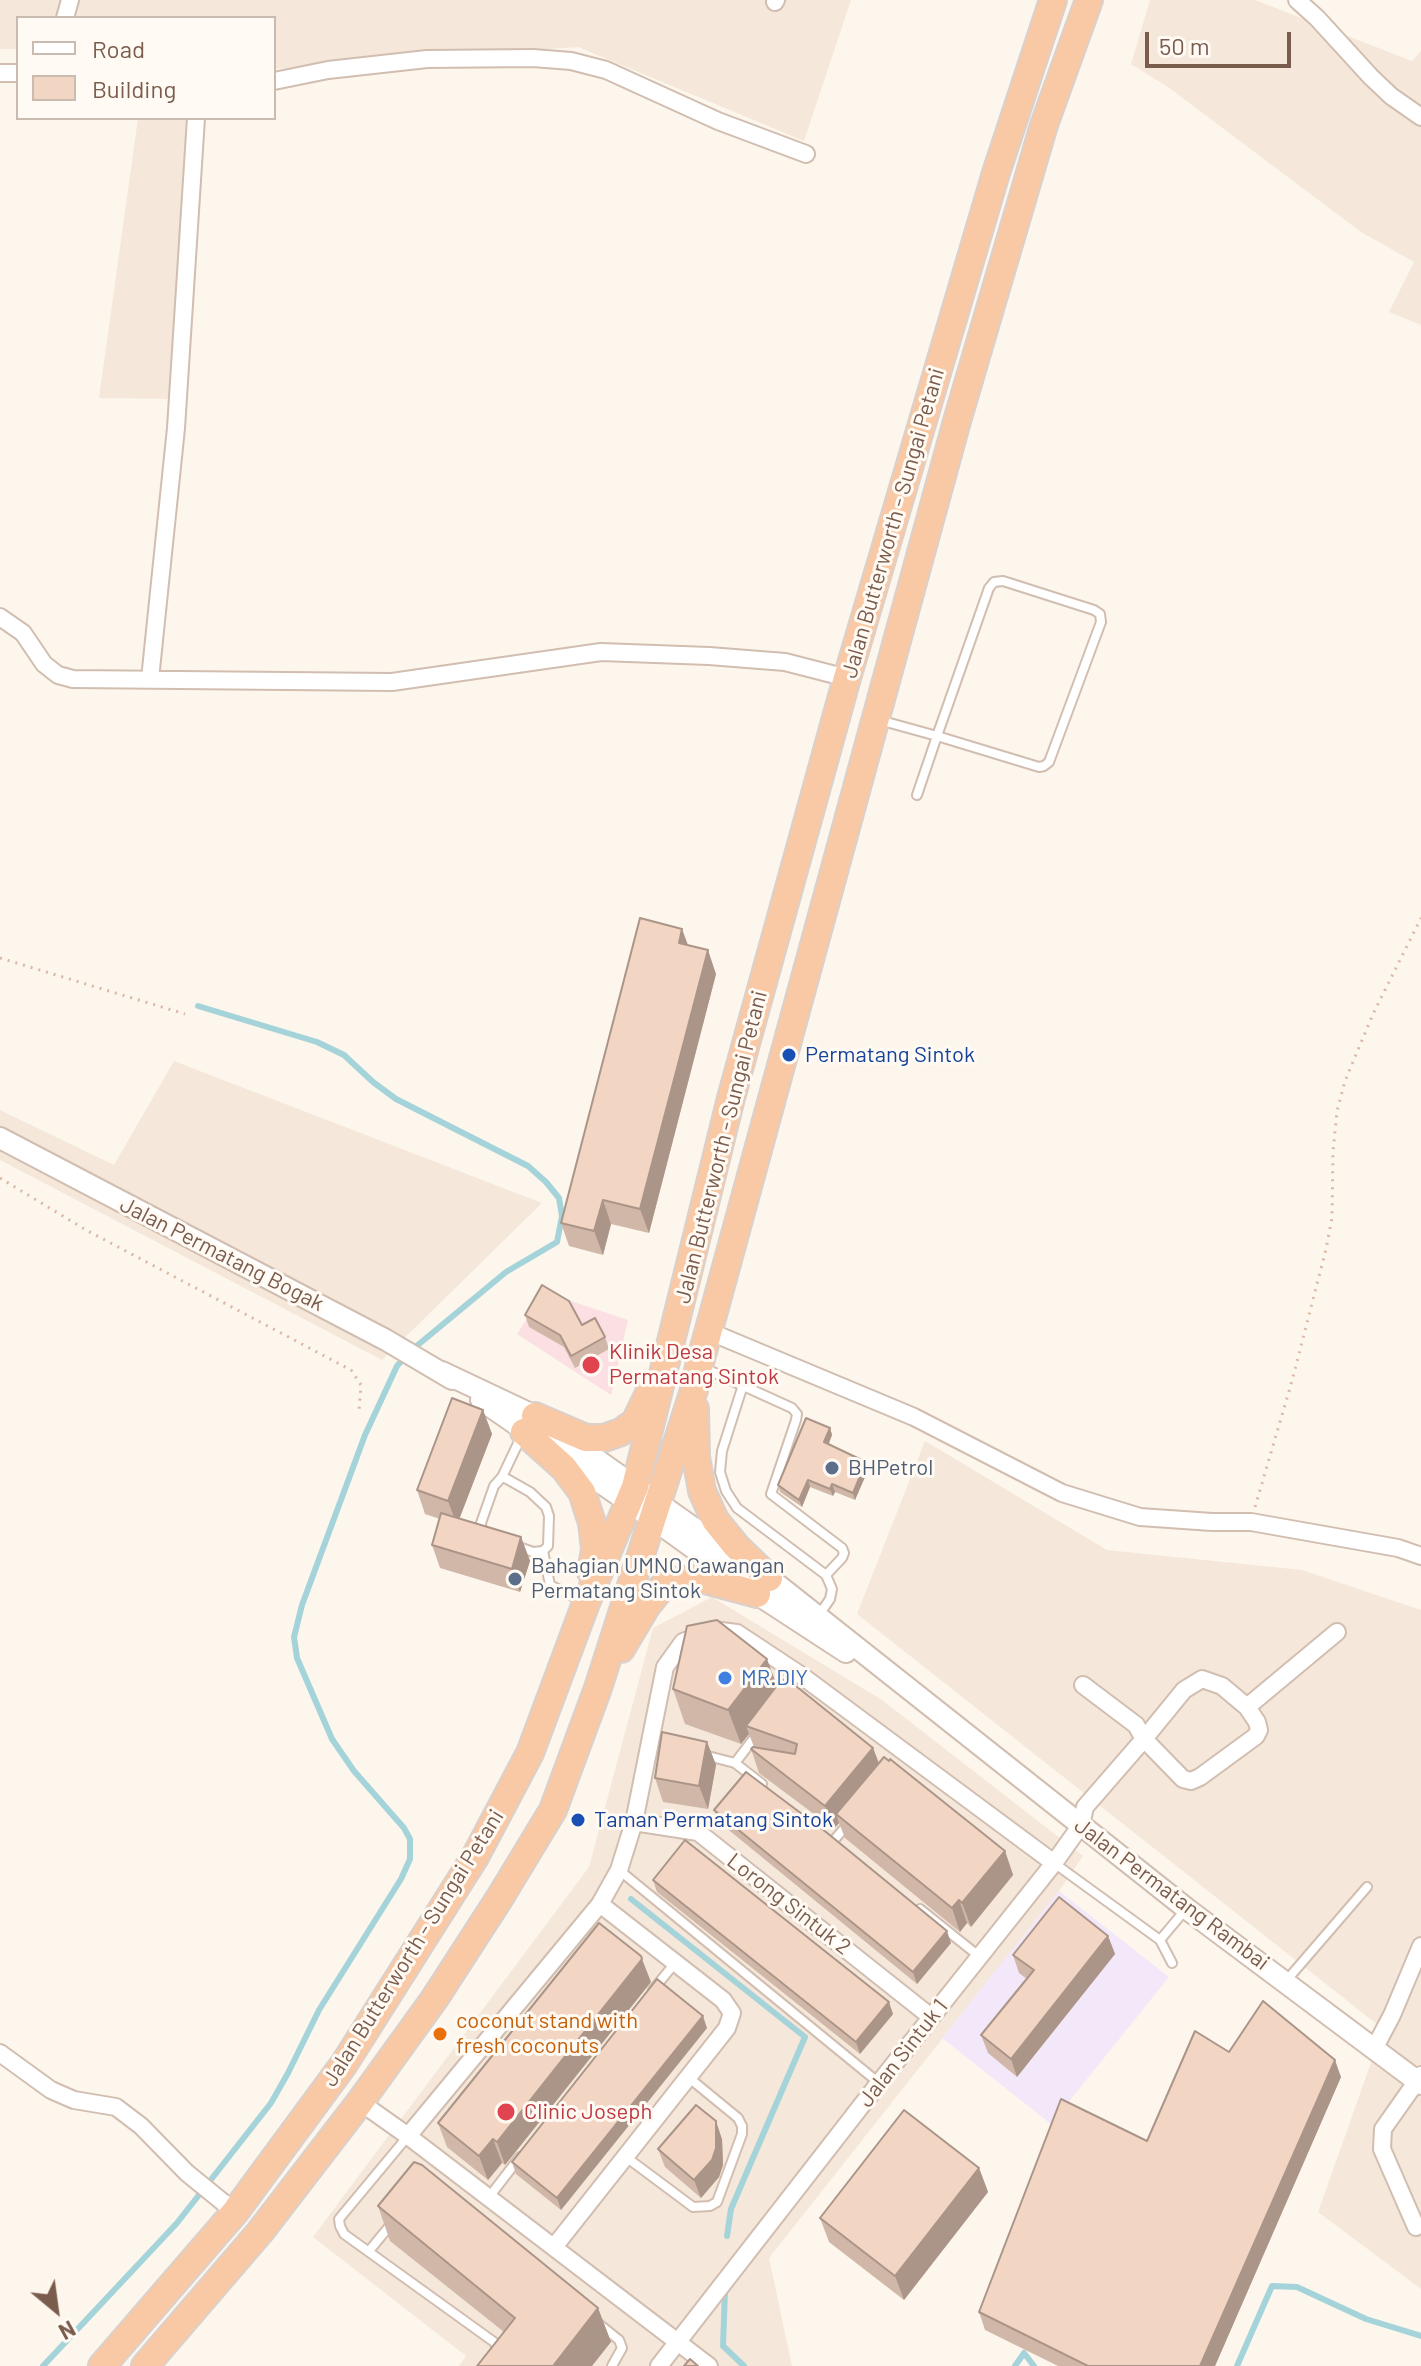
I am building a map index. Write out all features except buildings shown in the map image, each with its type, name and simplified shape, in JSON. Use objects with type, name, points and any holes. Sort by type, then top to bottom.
[{"type":"highway","name":"Jalan Butterworth - Sungai Petani","points":[[102,2366],[227,2206],[344,2064],[475,1857],[530,1753],[586,1603],[632,1494],[837,675],[1053,0]]},
{"type":"highway","name":"Jalan Butterworth - Sungai Petani","points":[[145,2366],[260,2232],[360,2102],[435,1998],[553,1810],[598,1688],[697,1378],[708,1331],[888,723],[957,421],[1044,125],[1089,0]]},
{"type":"highway","points":[[530,1424],[586,1438],[604,1438],[621,1432],[635,1422],[668,1356]]},
{"type":"highway","points":[[697,1378],[696,1457],[702,1491],[715,1520],[763,1586]]},
{"type":"highway","points":[[530,1424],[582,1492],[592,1523],[595,1549],[586,1603]]},
{"type":"highway","points":[[598,1688],[646,1607],[662,1587],[680,1580],[701,1579],[763,1586]]},
{"type":"street","points":[[1297,0],[1391,96],[1421,117]]},
{"type":"street","points":[[276,81],[328,70],[427,59],[533,58],[571,61],[606,70],[718,121],[806,154]]},
{"type":"street","points":[[150,679],[176,428],[196,120]]},
{"type":"street","points":[[0,617],[23,633],[44,664],[58,675],[73,679],[392,682],[601,652],[785,662],[837,675]]},
{"type":"street","name":"Jalan Permatang Bogak","points":[[0,1138],[397,1346],[530,1424],[632,1494]]},
{"type":"street","points":[[708,1331],[914,1417],[1062,1493],[1140,1517],[1251,1522],[1398,1548],[1421,1556]]},
{"type":"street","name":"Jalan Permatang Rambai","points":[[632,1494],[655,1511],[729,1553],[763,1586],[924,1703]]},
{"type":"street","name":"Jalan Permatang Rambai","points":[[763,1586],[819,1616],[924,1703],[1187,1909],[1420,2080]]},
{"type":"street","points":[[408,2136],[600,1904],[619,1870],[655,1743],[665,1667],[683,1642],[713,1630],[737,1633],[797,1682],[1054,1863]]},
{"type":"street","points":[[1083,1685],[1136,1725],[1144,1739],[1183,1779],[1191,1781],[1256,1736],[1259,1730],[1257,1722],[1247,1707],[1337,1632]]},
{"type":"street","name":"Jalan Sintuk 1","points":[[659,2366],[1054,1863],[1081,1825],[1085,1807],[1184,1690],[1202,1679],[1222,1686],[1247,1707]]},
{"type":"street","name":"Lorong Sintuk 2","points":[[634,1822],[698,1832],[931,2017]]},
{"type":"street","points":[[554,2247],[727,2028],[732,2013],[723,2000],[600,1904]]},
{"type":"street","points":[[1374,2049],[1421,1946]]},
{"type":"street","points":[[0,2053],[51,2090],[74,2100],[116,2107],[141,2126],[227,2206]]},
{"type":"street","points":[[1416,2227],[1382,2149],[1383,2129],[1420,2080]]},
{"type":"street","points":[[360,2102],[709,2366]]},
{"type":"lane","points":[[888,723],[937,736],[1039,767],[1044,766],[1049,762],[1101,622],[1100,614],[1003,581],[994,582],[989,588],[937,736],[917,795]]},
{"type":"lane","points":[[697,1378],[743,1385],[792,1408],[797,1414],[771,1494],[842,1548],[842,1558],[826,1575]]},
{"type":"lane","points":[[743,1385],[722,1451],[720,1472],[726,1491],[737,1508],[826,1575],[832,1589],[830,1599],[819,1616]]},
{"type":"lane","points":[[485,1536],[481,1523],[494,1486],[530,1424]]},
{"type":"lane","points":[[502,1477],[530,1492],[546,1507],[549,1516],[548,1546],[543,1551],[533,1552],[509,1544]]},
{"type":"lane","points":[[543,1551],[550,1585],[586,1603]]},
{"type":"lane","points":[[735,1763],[764,1725]]},
{"type":"lane","points":[[688,1751],[735,1763],[775,1794]]},
{"type":"lane","points":[[835,1839],[853,1818]]},
{"type":"lane","points":[[823,1830],[847,1849]]},
{"type":"lane","points":[[1054,1863],[1160,1940],[1172,1963]]},
{"type":"lane","points":[[619,1870],[879,2083]]},
{"type":"lane","points":[[1286,1981],[1367,1887]]},
{"type":"lane","points":[[907,1898],[980,1957]]},
{"type":"lane","points":[[1160,1940],[1187,1909]]},
{"type":"lane","points":[[646,2000],[675,1963]]},
{"type":"lane","points":[[626,2157],[693,2207],[710,2206],[717,2202],[742,2134],[742,2126],[738,2118],[688,2077]]},
{"type":"lane","points":[[408,2136],[339,2219],[340,2226],[344,2234],[494,2342],[500,2353],[490,2366]]},
{"type":"lane","points":[[488,2197],[528,2148]]},
{"type":"lane","points":[[369,2251],[397,2217]]},
{"type":"lane","points":[[595,2320],[619,2340],[622,2348],[612,2366]]},
{"type":"path","points":[[1251,1522],[1326,1249],[1332,1218],[1337,1111],[1345,1081],[1373,1014],[1421,918]]},
{"type":"path","points":[[0,958],[185,1014]]},
{"type":"path","points":[[0,1178],[86,1230],[351,1370],[361,1385],[359,1412]]},
{"type":"shaded area","points":[[0,0],[851,0],[804,141],[578,47],[276,69],[276,16],[16,16],[16,49],[0,49]]},
{"type":"shaded area","points":[[1150,0],[1255,0],[1412,61],[1421,51],[1421,325],[1389,312],[1414,262],[1361,232],[1168,87],[1131,64]]},
{"type":"shaded area","points":[[138,120],[196,120],[175,399],[99,398]]},
{"type":"shaded area","points":[[174,1061],[542,1203],[382,1360],[0,1160],[0,1110],[114,1165]]},
{"type":"shaded area","name":"Klinik Desa Permatang Sintok","points":[[544,1292],[628,1320],[611,1395],[517,1334]]},
{"type":"shaded area","points":[[925,1441],[1107,1550],[1302,1570],[1421,1610],[1421,2289],[1318,2212],[1383,2029],[857,1614]]},
{"type":"shaded area","points":[[712,1597],[882,1700],[1083,1856],[1059,1891],[769,2258],[792,2366],[459,2366],[466,2356],[313,2237],[589,1867],[653,1628]]},
{"type":"shaded area","points":[[1059,1891],[1169,1977],[1051,2124],[942,2038]]},
{"type":"waterway","points":[[198,1006],[317,1042],[344,1055],[396,1099],[528,1166],[559,1198],[562,1216],[557,1242],[506,1272],[413,1349]]},
{"type":"waterway","points":[[43,2366],[177,2223],[271,2103],[319,2010],[401,1879],[410,1859],[410,1839],[404,1828],[354,1771],[332,1739],[297,1658],[294,1637],[302,1605],[365,1435],[397,1366],[405,1357]]},
{"type":"waterway","points":[[631,1899],[805,2037],[731,2209],[727,2236]]},
{"type":"waterway","points":[[1237,2366],[1272,2286],[1297,2287],[1366,2319],[1421,2336]]},
{"type":"waterway","points":[[725,2291],[723,2346],[744,2366]]},
{"type":"waterway","points":[[1015,2366],[1024,2353],[1034,2366]]},
{"type":"place","name":"Permatang Sintok","points":[[789,1055]]},
{"type":"place","name":"Klinik Desa Permatang Sintok","points":[[591,1365]]},
{"type":"place","name":"BHPetrol","points":[[832,1468]]},
{"type":"place","name":"Bahagian UMNO Cawangan Permatang Sintok","points":[[515,1579]]},
{"type":"place","name":"MR.DIY","points":[[725,1678]]},
{"type":"place","name":"Taman Permatang Sintok","points":[[578,1820]]},
{"type":"place","name":"coconut stand with fresh coconuts","points":[[440,2034]]},
{"type":"place","name":"Clinic Joseph","points":[[506,2112]]}]
